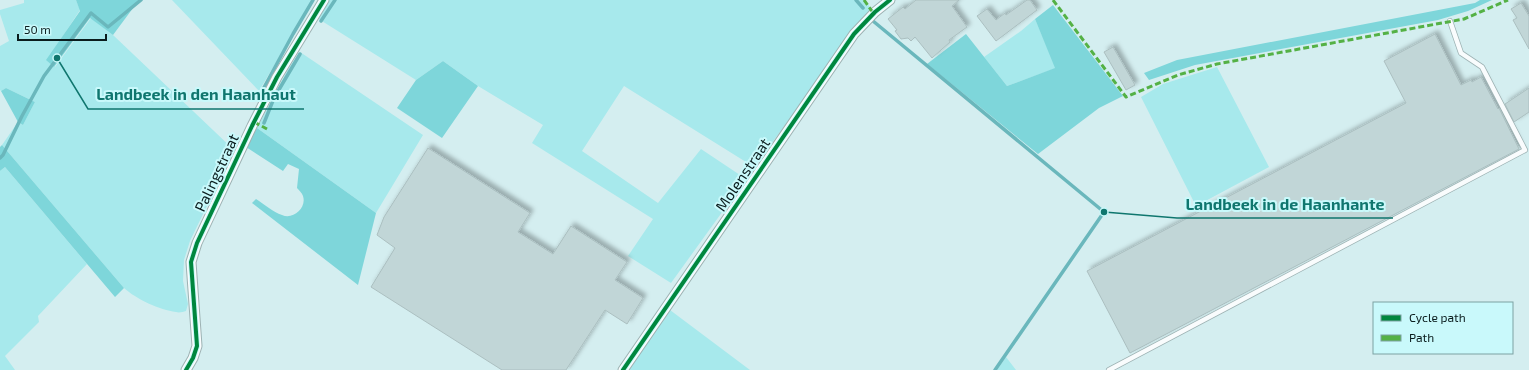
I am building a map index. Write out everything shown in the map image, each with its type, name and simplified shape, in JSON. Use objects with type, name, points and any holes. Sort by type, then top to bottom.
[{"type":"street","name":"Palingstraat","points":[[186,370],[193,358],[197,346],[191,262],[197,244],[252,126],[277,77],[324,0]]},
{"type":"street","name":"Molenstraat","points":[[623,370],[854,34],[890,0]]},
{"type":"lane","points":[[1109,370],[1525,150],[1482,67],[1461,53],[1450,21]]},
{"type":"shaded area","points":[[24,0],[76,0],[80,10],[47,60],[55,67],[91,18],[113,35],[234,150],[190,241],[184,260],[183,281],[188,304],[186,311],[170,311],[156,306],[142,300],[124,288],[2,145],[18,122],[23,125],[35,102],[6,88],[1,91],[0,90],[0,46],[9,41],[0,10],[24,3]]},
{"type":"shaded area","points":[[76,0],[139,0],[113,35],[90,18],[54,67],[46,60],[80,11]]},
{"type":"shaded area","points":[[172,0],[313,0],[259,91]]},
{"type":"shaded area","points":[[328,0],[864,0],[871,8],[754,167],[624,86],[582,151],[658,203],[701,149],[746,179],[671,283],[628,256],[653,219],[532,143],[543,125],[478,86],[443,61],[416,80],[317,18]]},
{"type":"shaded area","points":[[1480,0],[1492,0],[1468,11],[1438,20],[1195,65],[1149,80],[1144,73],[1177,60],[1475,3]]},
{"type":"shaded area","points":[[1053,5],[1123,96],[1099,108],[1038,154],[927,64],[966,34],[1007,86],[1055,68],[1035,19]]},
{"type":"shaded area","points":[[1035,19],[1056,68],[1007,86],[984,57],[1021,31]]},
{"type":"shaded area","points":[[300,52],[423,135],[376,213],[257,128],[288,69]]},
{"type":"shaded area","points":[[443,61],[478,86],[442,138],[397,108],[416,80]]},
{"type":"shaded area","points":[[1217,67],[1269,167],[1196,206],[1141,97],[1163,84]]},
{"type":"shaded area","points":[[6,88],[35,102],[23,125],[18,122],[1,91]]},
{"type":"shaded area","points":[[257,128],[376,213],[358,285],[252,203],[256,199],[275,212],[290,216],[301,209],[304,200],[303,195],[297,188],[299,169],[288,164],[283,171],[246,147]]},
{"type":"shaded area","points":[[2,145],[124,288],[115,297],[5,167],[0,171],[0,147]]},
{"type":"shaded area","points":[[5,167],[87,264],[38,316],[39,322],[5,356],[15,370],[0,370],[0,171]]},
{"type":"shaded area","points":[[670,310],[750,370],[629,370]]},
{"type":"shaded area","points":[[1006,357],[1016,370],[997,370]]},
{"type":"building","points":[[916,0],[959,0],[952,6],[967,27],[949,40],[950,42],[932,58],[915,37],[911,41],[908,38],[901,39],[895,31],[897,30],[888,19],[903,7],[905,9]]},
{"type":"building","points":[[1027,0],[1030,0],[1037,10],[996,41],[977,16],[987,9],[996,20],[1005,13],[1006,15]]},
{"type":"building","points":[[1521,3],[1529,16],[1529,49],[1513,20],[1517,18],[1511,9]]},
{"type":"building","points":[[1435,34],[1461,85],[1471,80],[1472,82],[1481,77],[1498,109],[1499,108],[1519,149],[1130,353],[1087,271],[1406,103],[1384,61]]},
{"type":"building","points":[[1113,47],[1135,85],[1126,90],[1104,52]]},
{"type":"building","points":[[1529,88],[1529,112],[1514,122],[1505,104]]},
{"type":"building","points":[[428,148],[530,213],[518,232],[553,254],[571,226],[627,262],[615,280],[643,298],[627,324],[605,310],[566,370],[502,370],[371,287],[395,248],[377,235],[384,217]]},
{"type":"waterway","points":[[0,158],[3,155],[44,76],[91,13],[108,27],[141,0]]},
{"type":"waterway","points":[[261,93],[313,0]]},
{"type":"waterway","points":[[321,21],[335,0]]},
{"type":"waterway","points":[[856,0],[863,8]]},
{"type":"waterway","points":[[873,21],[1104,212],[995,370]]},
{"type":"waterway","points":[[264,123],[274,98],[300,54]]},
{"type":"marked path","points":[[864,0],[874,14]]},
{"type":"marked path","points":[[1053,0],[1126,97],[1178,75],[1217,64],[1464,19],[1508,0]]},
{"type":"marked path","points":[[254,122],[267,129]]},
{"type":"cycle path","points":[[186,370],[193,358],[197,346],[191,262],[197,243],[252,126],[277,77],[324,0]]},
{"type":"cycle path","points":[[623,370],[854,34],[875,12],[890,0]]},
{"type":"place","name":"Landbeek in den Haanhaut","points":[[57,58]]},
{"type":"place","name":"Landbeek in de Haanhante","points":[[1104,212]]}]
